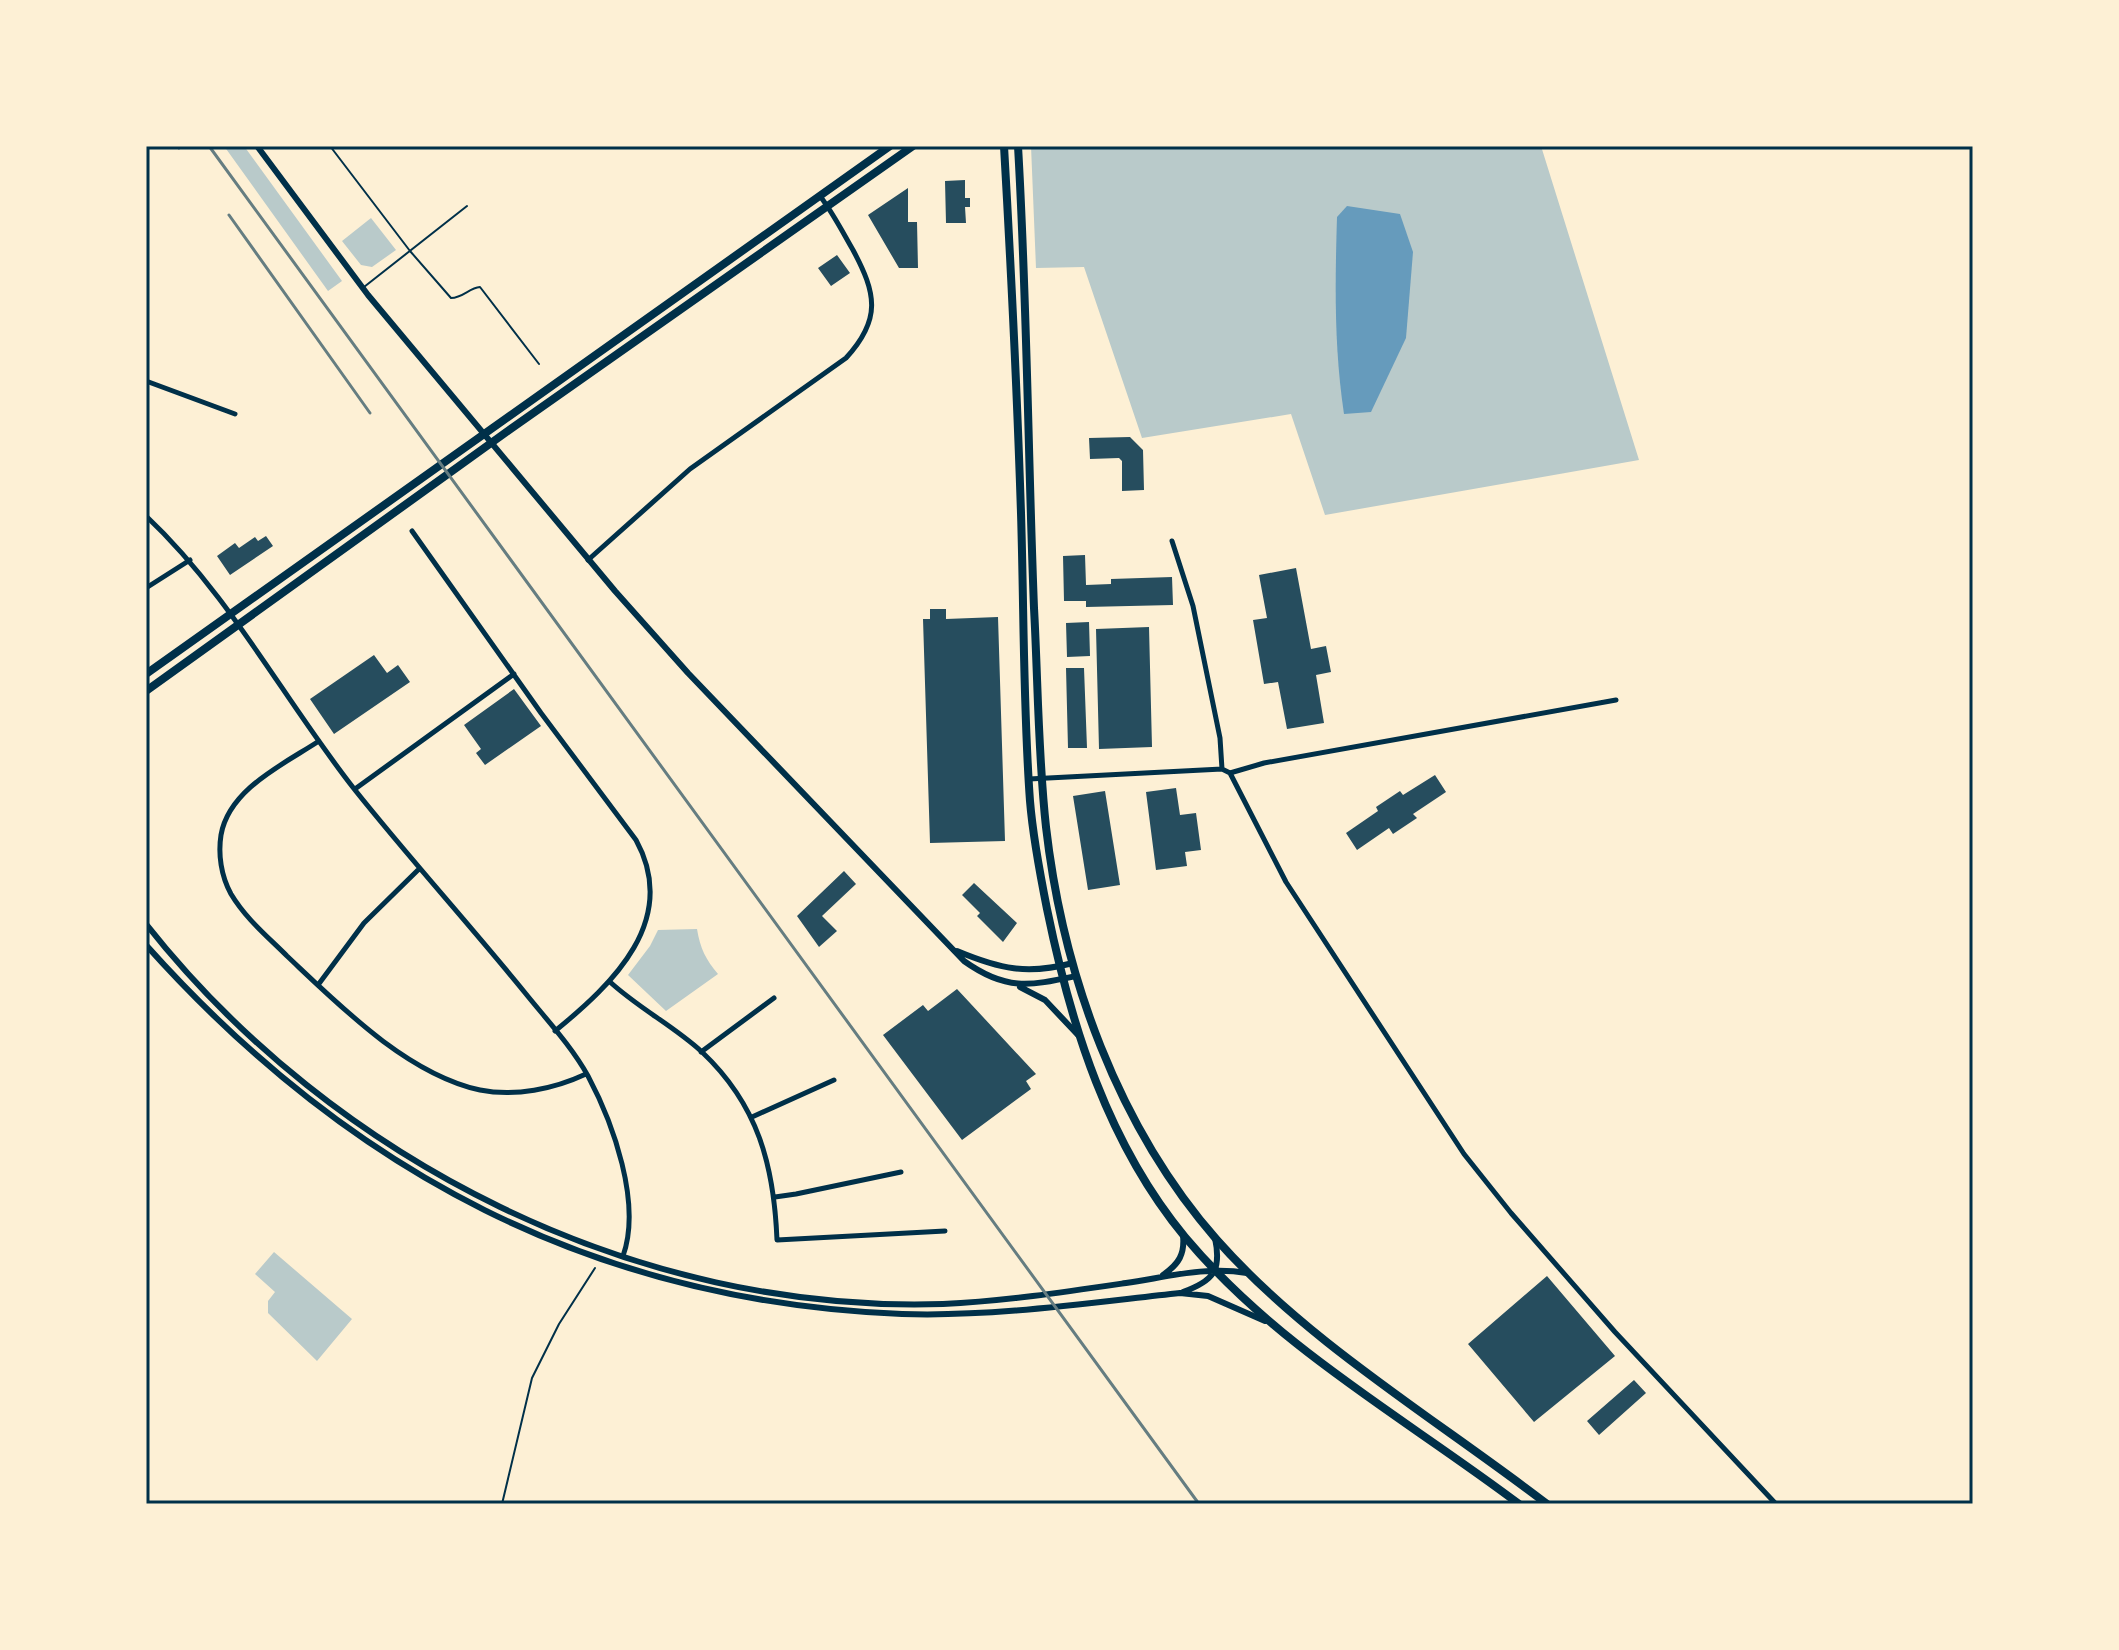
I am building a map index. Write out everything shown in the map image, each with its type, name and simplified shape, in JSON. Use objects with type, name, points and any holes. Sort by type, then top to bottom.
[{"type":"main road","points":[[146,674],[890,146]]},
{"type":"main road","points":[[146,691],[913,146]]},
{"type":"main road","points":[[997,146],[1005,163]]},
{"type":"main road","points":[[1004,146],[1033,830],[1059,967],[1080,1038],[1116,1129],[1134,1162],[1183,1235],[1215,1270],[1271,1324],[1320,1362],[1519,1504]]},
{"type":"main road","points":[[1018,146],[1042,779],[1052,872],[1076,976],[1097,1038],[1134,1117],[1173,1182],[1247,1273],[1301,1321],[1547,1504]]},
{"type":"street","points":[[257,146],[363,289],[588,560],[688,673],[954,949],[977,970],[1017,985],[1045,1000],[1080,1038]]},
{"type":"street","points":[[588,560],[690,469],[846,358],[861,343],[869,326],[872,291],[829,207],[820,196]]},
{"type":"street","points":[[146,381],[235,414]]},
{"type":"street","points":[[146,516],[190,560],[355,789],[490,950],[587,1074],[615,1136],[624,1171],[628,1229],[623,1256]]},
{"type":"street","points":[[412,531],[636,840],[645,859],[649,881],[648,917],[644,933],[609,981],[585,1007],[555,1031]]},
{"type":"street","points":[[1172,541],[1190,592],[1220,738],[1222,769]]},
{"type":"street","points":[[146,588],[190,560]]},
{"type":"street","points":[[355,789],[514,674]]},
{"type":"street","points":[[1230,773],[1264,763],[1616,700]]},
{"type":"street","points":[[319,741],[263,778],[242,796],[229,814],[221,833],[220,856],[230,892],[249,921],[373,1033],[430,1070],[480,1090],[526,1092],[587,1074]]},
{"type":"street","points":[[1029,779],[1222,769],[1230,773],[1286,882],[1468,1160],[1615,1332],[1776,1504]]},
{"type":"street","points":[[318,985],[364,923],[419,869]]},
{"type":"street","points":[[146,924],[221,1009],[297,1079],[353,1123],[410,1159],[487,1200],[560,1234],[623,1256],[691,1275],[774,1292],[903,1304],[1011,1299],[1215,1270],[1247,1273]]},
{"type":"street","points":[[146,945],[214,1018],[319,1109],[407,1168],[451,1193],[588,1255],[724,1293],[779,1303],[870,1312],[967,1313],[1180,1293],[1208,1296],[1271,1324]]},
{"type":"street","points":[[954,949],[1005,968],[1026,971],[1073,963]]},
{"type":"street","points":[[1017,985],[1076,976]]},
{"type":"street","points":[[609,981],[701,1052],[733,1088],[752,1117],[766,1155],[775,1197],[777,1240],[945,1231]]},
{"type":"street","points":[[701,1052],[774,998]]},
{"type":"street","points":[[752,1117],[834,1080]]},
{"type":"street","points":[[775,1197],[901,1172]]},
{"type":"street","points":[[1159,1278],[1179,1261],[1184,1248],[1183,1235]]},
{"type":"street","points":[[1180,1293],[1206,1283],[1215,1270],[1218,1255],[1215,1237]]},
{"type":"lane","points":[[330,146],[410,251],[451,298],[461,298],[475,287],[480,287],[539,364]]},
{"type":"lane","points":[[363,289],[467,206]]},
{"type":"path","points":[[502,1504],[532,1378],[559,1324],[595,1268]]},
{"type":"shaded area","points":[[224,146],[244,146],[342,281],[328,291]]},
{"type":"shaded area","points":[[1031,146],[1541,146],[1639,460],[1325,515],[1291,414],[1142,438],[1084,267],[1036,268]]},
{"type":"shaded area","points":[[371,218],[396,250],[372,267],[361,265],[342,241]]},
{"type":"shaded area","points":[[697,929],[704,953],[718,974],[666,1011],[628,975],[658,930]]},
{"type":"shaded area","points":[[274,1252],[352,1319],[317,1361],[268,1313],[268,1301],[275,1292],[255,1274]]},
{"type":"water","points":[[1347,206],[1400,214],[1413,252],[1406,338],[1371,412],[1344,414],[1337,340],[1336,267],[1337,217]]},
{"type":"building","points":[[965,180],[965,198],[970,198],[970,207],[965,207],[966,223],[946,223],[945,181]]},
{"type":"building","points":[[908,188],[908,222],[917,222],[918,268],[899,268],[868,215]]},
{"type":"building","points":[[837,255],[850,273],[831,286],[818,268]]},
{"type":"building","points":[[1130,437],[1143,450],[1144,490],[1122,491],[1122,461],[1119,458],[1090,459],[1089,438]]},
{"type":"building","points":[[266,536],[273,546],[230,575],[217,556],[235,543],[239,548],[255,537],[258,541]]},
{"type":"building","points":[[1085,555],[1086,585],[1111,584],[1111,579],[1172,577],[1173,605],[1086,607],[1086,601],[1064,601],[1063,556]]},
{"type":"building","points":[[1296,568],[1311,649],[1326,646],[1331,672],[1316,675],[1324,723],[1287,729],[1278,682],[1264,684],[1253,620],[1267,618],[1259,575]]},
{"type":"building","points":[[930,609],[946,609],[946,619],[998,617],[1005,841],[930,843],[923,619],[930,619]]},
{"type":"building","points":[[1089,622],[1090,656],[1067,657],[1066,623]]},
{"type":"building","points":[[1149,627],[1152,747],[1099,749],[1096,629]]},
{"type":"building","points":[[374,655],[387,673],[398,665],[410,682],[334,734],[310,699]]},
{"type":"building","points":[[1066,668],[1084,668],[1087,748],[1068,748]]},
{"type":"building","points":[[514,689],[541,726],[485,765],[476,753],[481,749],[464,725]]},
{"type":"building","points":[[1435,775],[1446,792],[1413,814],[1417,818],[1393,834],[1389,828],[1357,850],[1346,833],[1400,791],[1403,795]]},
{"type":"building","points":[[1176,788],[1180,815],[1196,813],[1201,850],[1185,852],[1187,866],[1156,870],[1146,792]]},
{"type":"building","points":[[1105,791],[1120,885],[1088,890],[1073,796]]},
{"type":"building","points":[[844,871],[856,884],[822,916],[837,931],[819,947],[797,916]]},
{"type":"building","points":[[974,883],[1017,923],[1003,942],[977,916],[980,913],[962,895]]},
{"type":"building","points":[[957,989],[1036,1074],[1026,1081],[1031,1089],[962,1140],[883,1035],[923,1005],[928,1011]]},
{"type":"building","points":[[1547,1276],[1615,1356],[1534,1422],[1468,1344]]},
{"type":"building","points":[[1634,1380],[1646,1393],[1599,1435],[1587,1421]]},
{"type":"railway","points":[[209,146],[1199,1504]]},
{"type":"railway","points":[[229,215],[370,413]]}]
